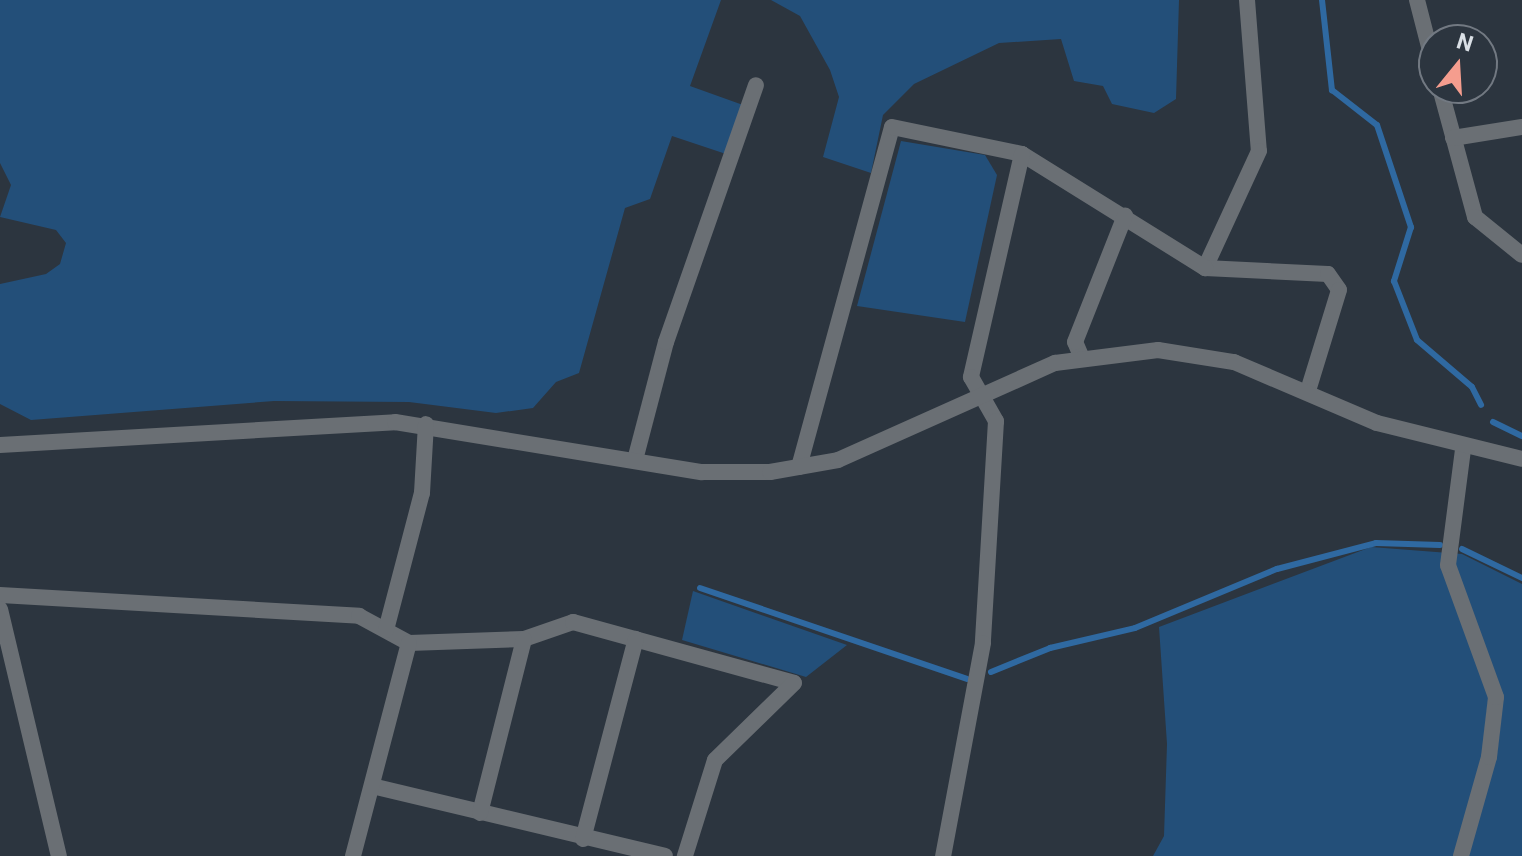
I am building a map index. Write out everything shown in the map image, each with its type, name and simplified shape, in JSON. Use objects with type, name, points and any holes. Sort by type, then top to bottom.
[{"type":"street","points":[[1205,268],[1259,151],[1247,0]]},
{"type":"street","points":[[1417,0],[1423,24]]},
{"type":"street","points":[[635,460],[666,342],[756,85]]},
{"type":"street","points":[[1444,104],[1475,217],[1522,255]]},
{"type":"street","points":[[799,467],[892,127],[1022,154],[1205,268],[1328,274],[1339,290],[1308,391]]},
{"type":"street","points":[[1453,138],[1522,127]]},
{"type":"street","points":[[943,856],[983,643],[996,421],[971,377],[1022,154]]},
{"type":"street","points":[[1081,356],[1075,342],[1125,216]]},
{"type":"street","points":[[0,445],[323,422],[426,424],[733,474],[838,460],[980,395],[1081,356],[1198,355],[1308,391],[1463,450],[1522,459]]},
{"type":"street","points":[[386,630],[422,493],[426,424]]},
{"type":"street","points":[[1461,856],[1489,757],[1496,697],[1448,565],[1463,450]]},
{"type":"street","points":[[0,595],[359,616],[409,643],[524,639],[573,622],[794,683],[715,760],[685,856]]},
{"type":"street","points":[[0,609],[59,856]]},
{"type":"street","points":[[480,813],[524,639]]},
{"type":"street","points":[[583,839],[636,639]]},
{"type":"street","points":[[353,856],[409,643]]},
{"type":"street","points":[[372,786],[583,839],[609,851],[665,856]]},
{"type":"shaded area","points":[[0,0],[721,0],[690,86],[743,105],[726,154],[672,136],[650,199],[625,208],[579,373],[556,382],[533,408],[496,413],[409,402],[274,401],[31,420],[0,404],[0,284],[46,274],[60,264],[66,243],[56,230],[0,217],[11,185],[0,163]]},
{"type":"shaded area","points":[[771,0],[1179,0],[1176,99],[1154,113],[1112,104],[1103,86],[1074,81],[1061,39],[999,43],[914,84],[883,115],[871,173],[823,157],[839,97],[830,70],[800,16]]},
{"type":"shaded area","points":[[901,141],[985,155],[997,175],[965,322],[857,306]]},
{"type":"shaded area","points":[[1371,547],[1462,554],[1522,584],[1522,856],[1153,856],[1164,836],[1167,744],[1159,627]]},
{"type":"shaded area","points":[[693,591],[847,645],[806,677],[682,640]]},
{"type":"waterway","points":[[1322,0],[1332,90],[1377,125],[1411,227],[1394,281],[1417,340],[1472,387],[1481,405]]},
{"type":"waterway","points":[[1493,422],[1522,436]]},
{"type":"waterway","points":[[991,672],[1050,648],[1135,628],[1277,569],[1376,543],[1440,545]]},
{"type":"waterway","points":[[1462,549],[1522,578]]},
{"type":"waterway","points":[[700,588],[967,679]]}]
